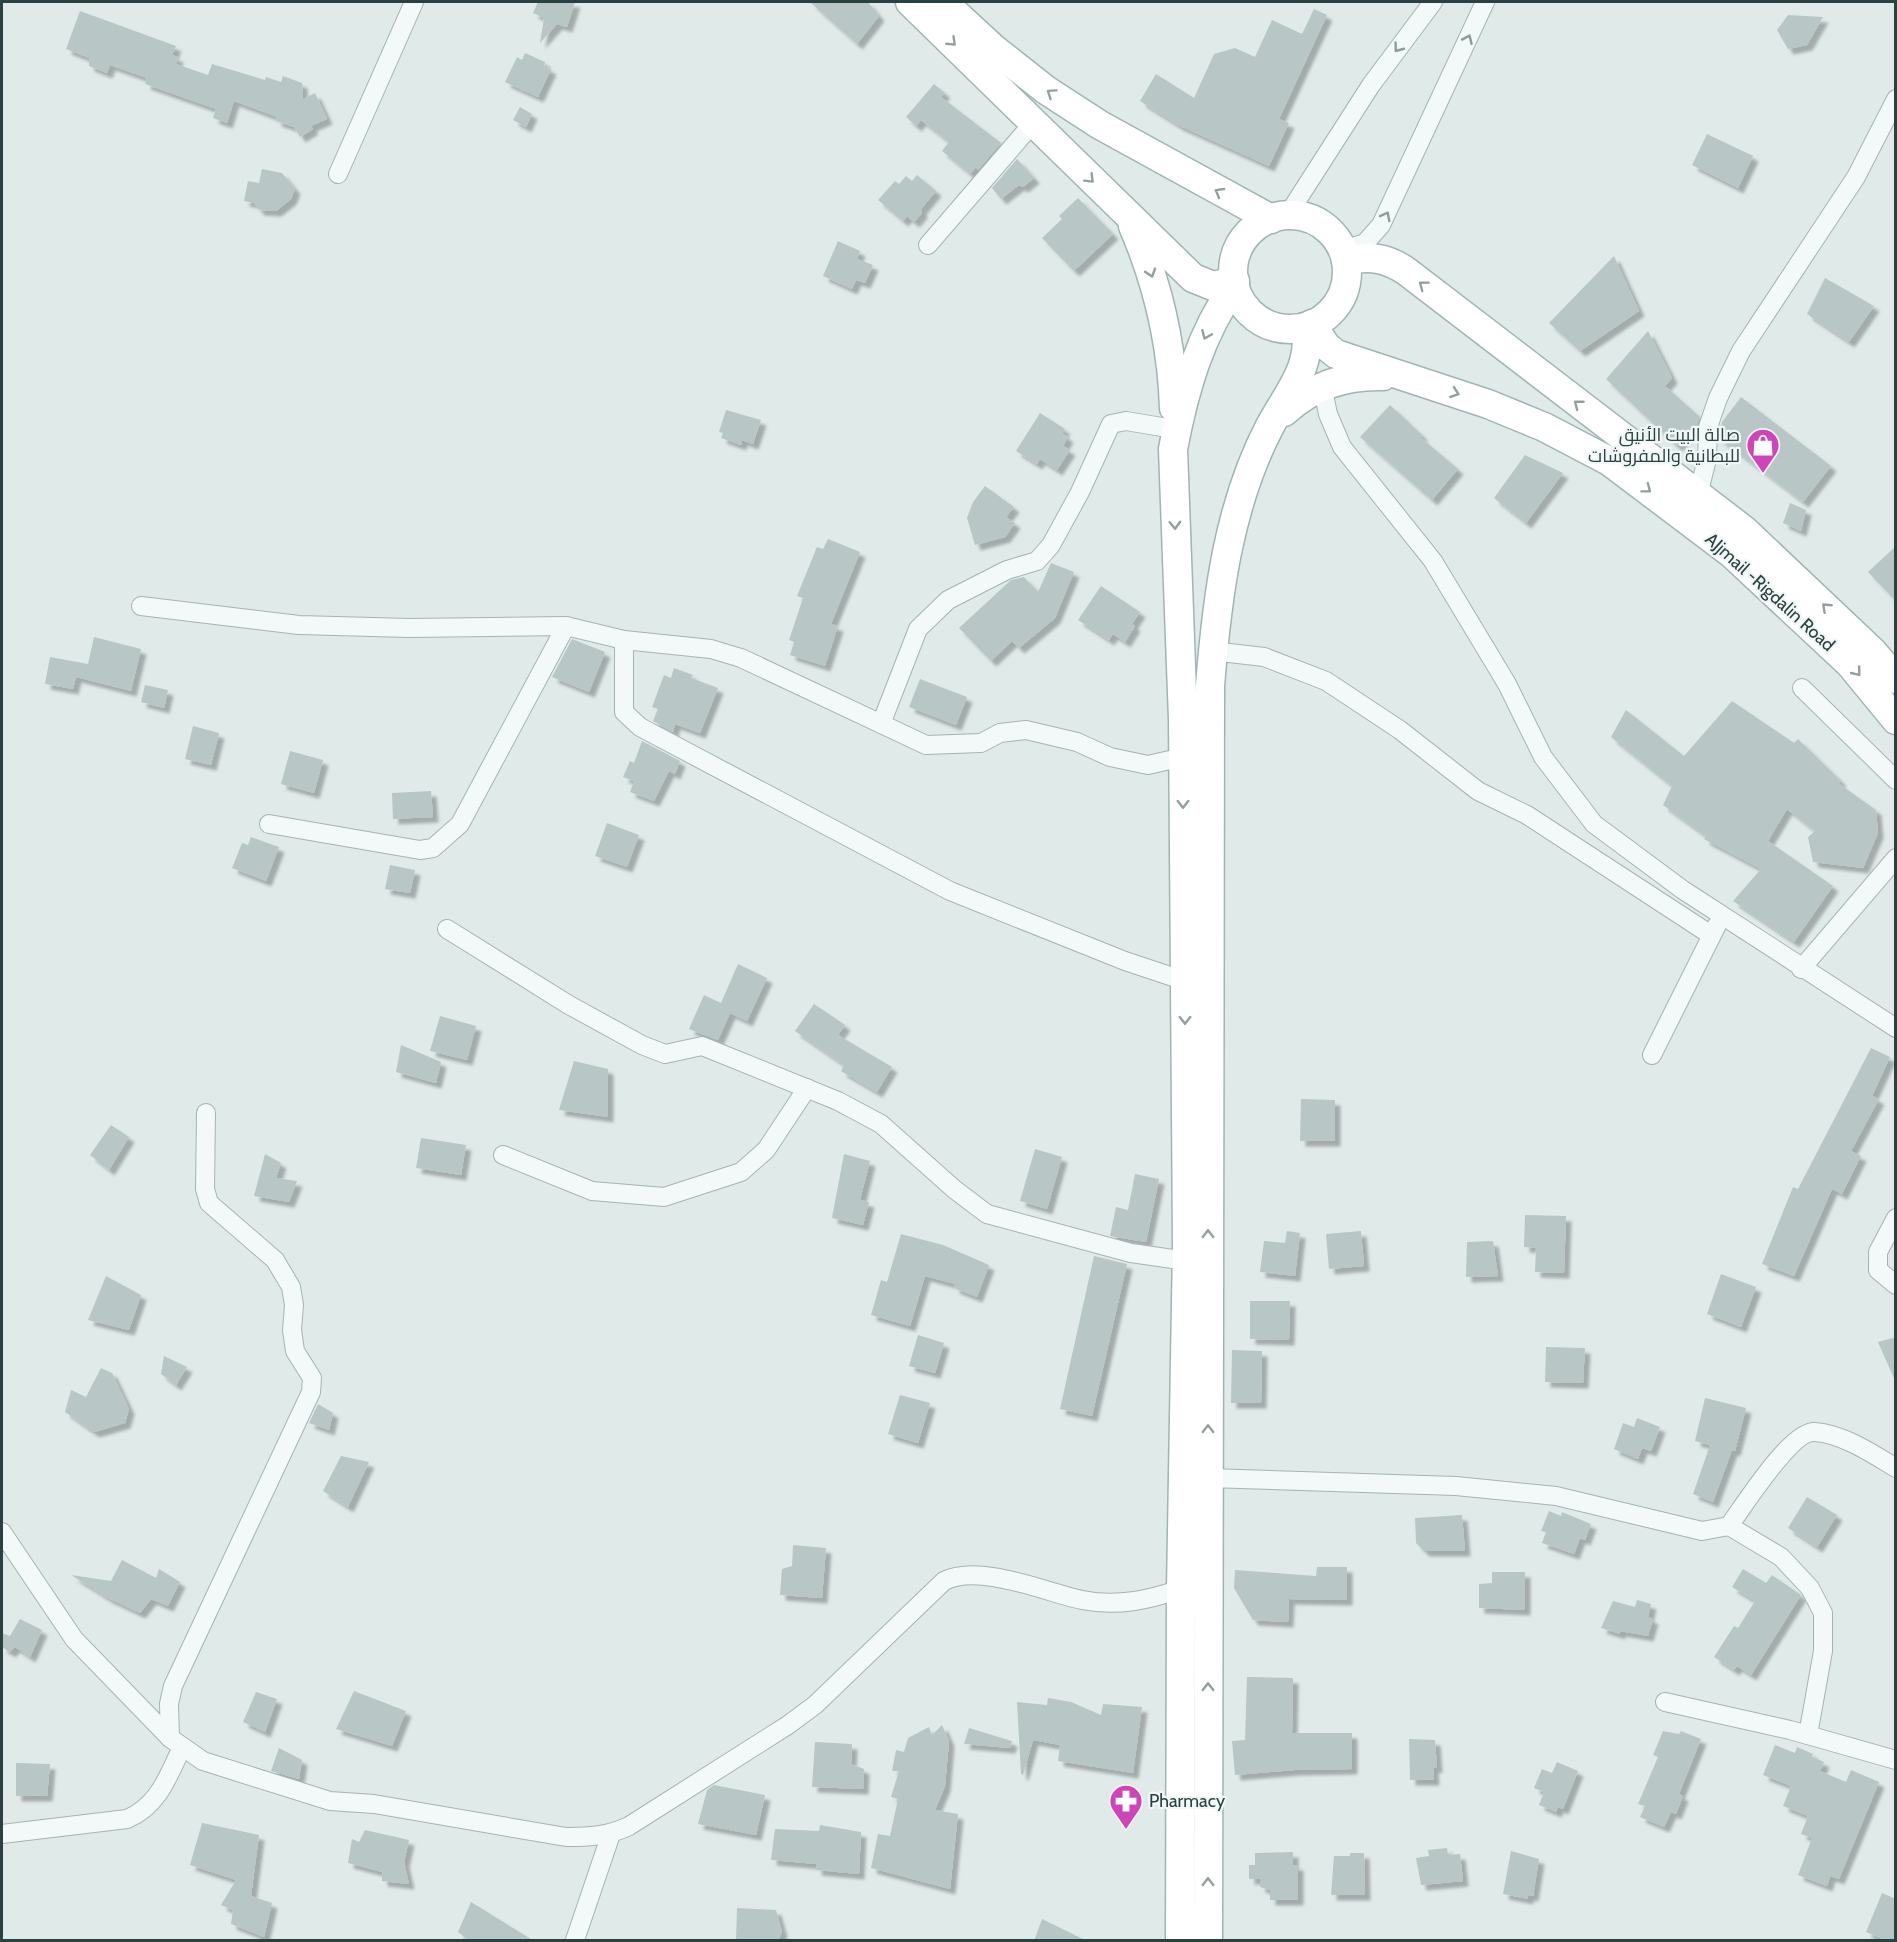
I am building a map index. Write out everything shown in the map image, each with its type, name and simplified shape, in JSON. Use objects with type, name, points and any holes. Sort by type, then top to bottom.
[{"type":"main road","points":[[910,2],[1130,219],[1202,283],[1224,285],[1235,283]]},
{"type":"main road","points":[[942,2],[994,49],[1046,90],[1100,125],[1279,217]]},
{"type":"main road","points":[[1298,216],[1320,224],[1330,231],[1344,256],[1347,274],[1341,299],[1334,309],[1309,326],[1283,328],[1261,321],[1245,305],[1235,283],[1234,270],[1239,249],[1252,231],[1279,217],[1298,216]]},
{"type":"main road","points":[[1130,219],[1152,274],[1166,331],[1173,390],[1173,439],[1196,720],[1208,1478],[1208,1941]]},
{"type":"main road","name":"AJjmail -Rigdalin Road","points":[[1344,256],[1371,257],[1396,264],[1744,530],[1873,652],[1896,679]]},
{"type":"main road","points":[[1173,439],[1181,406],[1201,346],[1216,314],[1235,283]]},
{"type":"main road","points":[[1180,1941],[1181,1589],[1187,1262],[1183,757],[1196,720],[1212,651],[1234,518],[1254,459],[1269,427],[1305,364],[1309,326]]},
{"type":"main road","name":"AJjmail -Rigdalin Road","points":[[1309,326],[1336,354],[1488,404],[1544,427],[1609,461],[1731,552],[1850,664],[1896,720]]},
{"type":"main road","points":[[1269,427],[1295,402],[1322,386],[1364,375],[1409,379]]},
{"type":"street","points":[[338,174],[414,2]]},
{"type":"street","points":[[1279,217],[1371,84],[1434,2]]},
{"type":"street","points":[[1344,256],[1365,243],[1382,225],[1485,2]]},
{"type":"street","points":[[1698,495],[1707,459],[1708,427],[1718,398],[1741,351],[1856,177],[1896,99]]},
{"type":"street","points":[[928,245],[1034,123]]},
{"type":"street","points":[[1322,386],[1328,414],[1342,447],[1433,561],[1507,684],[1543,757],[1568,793],[1594,824],[1683,890],[1801,969],[1896,1028]]},
{"type":"street","points":[[881,724],[918,629],[948,600],[1007,570],[1037,561],[1051,545],[1080,492],[1111,424],[1126,421],[1173,439]]},
{"type":"street","points":[[141,606],[299,626],[408,628],[566,626],[624,640],[711,649],[741,658],[926,745],[981,743],[1000,733],[1026,730],[1077,742],[1110,757],[1148,765],[1183,757]]},
{"type":"street","points":[[269,824],[420,850],[433,848],[460,824],[566,626]]},
{"type":"street","points":[[624,640],[624,712],[640,727],[950,891],[1125,961],[1185,981]]},
{"type":"street","points":[[1212,651],[1264,657],[1326,681],[1400,730],[1478,791],[1527,815],[1711,935]]},
{"type":"street","points":[[1802,688],[1896,780]]},
{"type":"street","points":[[1801,969],[1896,858]]},
{"type":"street","points":[[1652,1055],[1711,935],[1723,916]]},
{"type":"street","points":[[447,929],[569,1005],[642,1045],[665,1054],[702,1046],[838,1101],[881,1124],[954,1189],[987,1214],[1120,1251],[1187,1262]]},
{"type":"street","points":[[503,1155],[592,1191],[663,1197],[741,1172],[766,1150],[807,1088]]},
{"type":"street","points":[[2,1834],[127,1819],[148,1809],[159,1791],[176,1742],[169,1704],[173,1686],[311,1392],[312,1378],[295,1351],[291,1330],[294,1305],[291,1287],[275,1260],[209,1203],[205,1189],[206,1113]]},
{"type":"street","points":[[1896,1218],[1878,1251],[1878,1270],[1896,1285]]},
{"type":"street","points":[[1729,1526],[1780,1458],[1799,1437],[1814,1431],[1860,1446],[1896,1468]]},
{"type":"street","points":[[1208,1478],[1456,1486],[1556,1496],[1702,1531],[1729,1526],[1781,1557],[1810,1588],[1823,1613],[1823,1652],[1808,1735]]},
{"type":"street","points":[[2,1532],[74,1639],[176,1742],[203,1761],[330,1802],[374,1804],[566,1837],[590,1838],[611,1834],[637,1822],[788,1725],[827,1695],[944,1581],[952,1577],[963,1575],[1001,1580],[1083,1600],[1109,1603],[1150,1600],[1181,1589]]},
{"type":"street","points":[[1665,1702],[1808,1735],[1896,1760]]},
{"type":"street","points":[[575,1941],[611,1834]]},
{"type":"building","points":[[538,2],[575,2],[567,27],[557,24],[540,43],[544,18],[533,13]]},
{"type":"building","points":[[810,2],[868,2],[879,16],[857,44]]},
{"type":"building","points":[[1314,9],[1327,15],[1279,119],[1289,123],[1269,166],[1178,125],[1140,101],[1156,74],[1194,98],[1214,54],[1235,48],[1255,57],[1272,20],[1302,34]]},
{"type":"building","points":[[80,11],[176,46],[172,55],[178,57],[176,64],[208,75],[212,64],[265,80],[266,77],[281,82],[283,76],[302,83],[303,99],[315,93],[327,119],[311,126],[313,129],[300,137],[294,127],[276,121],[277,117],[234,101],[227,123],[213,118],[216,109],[145,84],[147,78],[110,65],[107,73],[89,66],[89,58],[66,49]]},
{"type":"building","points":[[1788,15],[1823,17],[1807,45],[1788,49],[1777,30]]},
{"type":"building","points":[[525,53],[545,62],[544,66],[551,69],[538,97],[505,82],[517,57],[522,60]]},
{"type":"building","points":[[934,84],[945,93],[941,97],[1001,143],[978,170],[976,167],[970,174],[942,151],[949,142],[921,120],[916,126],[906,117]]},
{"type":"building","points":[[520,107],[532,114],[526,127],[513,120]]},
{"type":"building","points":[[1707,134],[1753,156],[1738,188],[1692,165]]},
{"type":"building","points":[[1017,159],[1034,178],[1023,187],[1019,185],[1001,199],[992,188]]},
{"type":"building","points":[[262,169],[282,173],[295,189],[291,199],[276,211],[259,210],[254,203],[244,201],[248,181],[259,183]]},
{"type":"building","points":[[917,175],[936,191],[921,209],[922,213],[914,222],[907,216],[903,221],[878,200],[895,181],[899,184],[906,176],[912,181]]},
{"type":"building","points":[[1078,198],[1113,234],[1074,271],[1042,238],[1062,219],[1059,216]]},
{"type":"building","points":[[838,241],[860,251],[857,259],[873,265],[865,283],[856,280],[852,289],[823,276]]},
{"type":"building","points":[[1614,256],[1639,311],[1580,351],[1549,323]]},
{"type":"building","points":[[1825,278],[1874,306],[1849,342],[1807,314]]},
{"type":"building","points":[[1648,331],[1672,378],[1665,386],[1700,417],[1697,425],[1677,446],[1606,379]]},
{"type":"building","points":[[1741,397],[1831,466],[1803,502],[1719,438],[1722,422]]},
{"type":"building","points":[[1390,405],[1422,435],[1420,437],[1458,469],[1432,500],[1360,437]]},
{"type":"building","points":[[726,410],[761,420],[753,444],[742,440],[741,445],[721,438],[723,433],[719,432]]},
{"type":"building","points":[[1040,413],[1065,429],[1062,433],[1068,437],[1063,446],[1070,450],[1057,470],[1040,459],[1037,464],[1016,451]]},
{"type":"building","points":[[1525,455],[1563,473],[1526,523],[1494,498]]},
{"type":"building","points":[[985,486],[1014,507],[1006,517],[1015,523],[1005,537],[975,545],[967,518],[973,502]]},
{"type":"building","points":[[1790,503],[1806,510],[1801,531],[1783,523]]},
{"type":"building","points":[[828,539],[860,552],[831,624],[838,626],[825,666],[790,655],[794,642],[789,640],[803,598],[797,596],[817,547],[823,549]]},
{"type":"building","points":[[1896,546],[1896,601],[1868,572]]},
{"type":"building","points":[[1051,563],[1074,572],[1055,618],[1019,648],[1012,641],[991,661],[959,628],[1011,580],[1024,577],[1038,592]]},
{"type":"building","points":[[1101,586],[1140,612],[1125,642],[1113,634],[1109,640],[1078,620]]},
{"type":"building","points":[[94,637],[141,649],[131,691],[76,677],[73,689],[45,684],[50,657],[88,664]]},
{"type":"building","points":[[572,639],[605,652],[589,692],[552,677]]},
{"type":"building","points":[[674,668],[693,675],[691,678],[718,688],[700,733],[675,724],[673,732],[653,721],[658,709],[652,707],[664,675],[671,678]]},
{"type":"building","points":[[920,679],[967,697],[956,725],[909,707]]},
{"type":"building","points":[[145,685],[168,690],[164,708],[141,702]]},
{"type":"building","points":[[1732,701],[1794,743],[1798,739],[1841,781],[1838,783],[1876,810],[1878,833],[1863,868],[1813,862],[1808,837],[1815,831],[1787,809],[1768,841],[1833,886],[1794,942],[1733,901],[1761,869],[1704,839],[1706,836],[1663,805],[1672,786],[1611,737],[1626,710],[1684,756]]},
{"type":"building","points":[[193,726],[219,733],[211,765],[185,759]]},
{"type":"building","points":[[642,741],[680,761],[675,774],[669,771],[654,801],[630,792],[634,781],[623,777],[630,761],[634,763]]},
{"type":"building","points":[[290,751],[323,760],[314,793],[281,784]]},
{"type":"building","points":[[431,791],[433,817],[393,819],[392,793]]},
{"type":"building","points":[[607,823],[639,835],[627,867],[595,856]]},
{"type":"building","points":[[251,837],[279,847],[266,881],[232,868],[242,843],[248,845]]},
{"type":"building","points":[[390,865],[415,870],[410,893],[385,889]]},
{"type":"building","points":[[738,964],[767,978],[747,1021],[730,1013],[718,1040],[689,1029],[704,995],[721,1003]]},
{"type":"building","points":[[814,1004],[845,1025],[838,1035],[892,1067],[877,1092],[841,1071],[844,1065],[795,1031]]},
{"type":"building","points":[[440,1016],[476,1026],[467,1060],[430,1051]]},
{"type":"building","points":[[401,1045],[441,1062],[436,1083],[396,1072]]},
{"type":"building","points":[[1871,1048],[1890,1057],[1872,1096],[1879,1099],[1851,1151],[1861,1156],[1842,1194],[1832,1189],[1794,1276],[1762,1264],[1793,1187],[1798,1189]]},
{"type":"building","points":[[574,1061],[608,1069],[608,1117],[559,1110]]},
{"type":"building","points":[[1301,1099],[1335,1100],[1335,1141],[1300,1141]]},
{"type":"building","points":[[111,1125],[129,1137],[109,1170],[90,1155]]},
{"type":"building","points":[[421,1138],[466,1145],[461,1175],[416,1168]]},
{"type":"building","points":[[1035,1149],[1062,1157],[1047,1209],[1020,1201]]},
{"type":"building","points":[[265,1154],[281,1163],[276,1178],[297,1181],[289,1202],[254,1196]]},
{"type":"building","points":[[844,1154],[870,1161],[860,1200],[869,1202],[863,1225],[832,1218]]},
{"type":"building","points":[[1135,1174],[1159,1179],[1146,1242],[1110,1236],[1116,1207],[1128,1210]]},
{"type":"building","points":[[1525,1215],[1566,1216],[1564,1273],[1535,1272],[1536,1248],[1524,1247]]},
{"type":"building","points":[[1287,1231],[1300,1233],[1295,1276],[1260,1272],[1264,1241],[1285,1243]]},
{"type":"building","points":[[1361,1231],[1364,1266],[1329,1269],[1326,1234]]},
{"type":"building","points":[[901,1234],[943,1245],[989,1265],[977,1297],[954,1288],[955,1284],[925,1276],[910,1326],[871,1315],[881,1280],[887,1282]]},
{"type":"building","points":[[1493,1241],[1498,1276],[1466,1277],[1467,1242]]},
{"type":"building","points":[[1094,1256],[1127,1264],[1092,1416],[1060,1409]]},
{"type":"building","points":[[1721,1274],[1756,1287],[1741,1327],[1707,1314]]},
{"type":"building","points":[[106,1276],[141,1295],[129,1330],[88,1320]]},
{"type":"building","points":[[1250,1301],[1290,1301],[1289,1340],[1250,1339]]},
{"type":"building","points":[[918,1335],[944,1343],[935,1373],[909,1366]]},
{"type":"building","points":[[1896,1337],[1896,1383],[1878,1342]]},
{"type":"building","points":[[1546,1347],[1585,1348],[1583,1383],[1545,1382]]},
{"type":"building","points":[[1232,1350],[1262,1351],[1261,1403],[1231,1403]]},
{"type":"building","points":[[164,1356],[187,1367],[176,1385],[161,1374]]},
{"type":"building","points":[[101,1368],[112,1373],[129,1409],[125,1423],[94,1432],[65,1412],[71,1390],[86,1397]]},
{"type":"building","points":[[900,1395],[930,1403],[918,1443],[888,1434]]},
{"type":"building","points":[[1705,1398],[1746,1408],[1735,1451],[1732,1450],[1713,1502],[1693,1494],[1710,1445],[1695,1441]]},
{"type":"building","points":[[318,1404],[333,1413],[329,1430],[309,1423]]},
{"type":"building","points":[[1637,1418],[1660,1427],[1651,1451],[1642,1448],[1638,1459],[1614,1449],[1623,1423],[1634,1427]]},
{"type":"building","points":[[341,1456],[369,1462],[348,1507],[323,1491]]},
{"type":"building","points":[[1807,1497],[1837,1515],[1817,1547],[1788,1528]]},
{"type":"building","points":[[1549,1511],[1561,1516],[1562,1512],[1591,1524],[1585,1540],[1580,1538],[1574,1554],[1542,1543],[1546,1532],[1541,1531]]},
{"type":"building","points":[[1462,1515],[1465,1551],[1424,1551],[1416,1543],[1415,1518]]},
{"type":"building","points":[[793,1545],[826,1548],[822,1598],[780,1595],[782,1569],[792,1566]]},
{"type":"building","points":[[122,1560],[156,1578],[159,1569],[180,1582],[168,1606],[151,1599],[140,1613],[108,1598],[71,1575],[111,1581]]},
{"type":"building","points":[[1317,1567],[1347,1567],[1347,1600],[1289,1599],[1288,1622],[1253,1620],[1234,1588],[1235,1570],[1316,1576]]},
{"type":"building","points":[[1743,1569],[1766,1583],[1772,1575],[1801,1595],[1751,1675],[1737,1666],[1734,1670],[1714,1657],[1734,1626],[1738,1628],[1755,1601],[1732,1587]]},
{"type":"building","points":[[1492,1572],[1525,1572],[1525,1610],[1479,1608],[1479,1584],[1492,1583]]},
{"type":"building","points":[[1637,1600],[1651,1604],[1648,1617],[1653,1619],[1648,1636],[1620,1631],[1620,1634],[1601,1628],[1613,1601],[1635,1607]]},
{"type":"building","points":[[20,1619],[42,1630],[30,1657],[15,1647],[10,1652],[2,1647],[2,1633],[10,1636]]},
{"type":"building","points":[[1247,1677],[1293,1678],[1292,1733],[1352,1733],[1352,1769],[1295,1770],[1235,1775],[1232,1741],[1245,1740]]},
{"type":"building","points":[[354,1691],[406,1711],[392,1746],[336,1729]]},
{"type":"building","points":[[256,1692],[277,1699],[265,1732],[243,1722]]},
{"type":"building","points":[[1048,1698],[1071,1702],[1101,1715],[1103,1704],[1142,1707],[1133,1773],[1058,1761],[1060,1745],[1033,1740],[1023,1775],[1021,1774],[1017,1702],[1047,1705]]},
{"type":"building","points":[[942,1725],[949,1741],[945,1786],[935,1810],[958,1814],[950,1889],[871,1868],[878,1834],[890,1836],[898,1799],[891,1797],[899,1771],[892,1771],[896,1750],[904,1752],[908,1738],[929,1727],[932,1735]]},
{"type":"building","points":[[969,1728],[1012,1741],[1010,1748],[964,1744]]},
{"type":"building","points":[[1663,1731],[1679,1734],[1681,1731],[1701,1739],[1679,1794],[1683,1796],[1676,1814],[1671,1812],[1664,1827],[1640,1817],[1645,1806],[1638,1804],[1658,1757],[1653,1755]]},
{"type":"building","points":[[1409,1739],[1435,1740],[1437,1767],[1433,1768],[1434,1780],[1410,1780]]},
{"type":"building","points":[[815,1742],[852,1744],[851,1764],[864,1769],[863,1789],[812,1787]]},
{"type":"building","points":[[1775,1745],[1795,1753],[1797,1747],[1813,1754],[1812,1757],[1824,1762],[1820,1771],[1846,1782],[1851,1770],[1879,1782],[1839,1879],[1830,1876],[1827,1886],[1798,1875],[1812,1838],[1801,1834],[1808,1816],[1783,1806],[1791,1786],[1763,1775]]},
{"type":"building","points":[[279,1748],[302,1760],[299,1779],[271,1771]]},
{"type":"building","points":[[1557,1762],[1578,1771],[1563,1809],[1558,1807],[1556,1812],[1539,1805],[1544,1792],[1534,1788],[1542,1769],[1552,1773]]},
{"type":"building","points":[[16,1763],[50,1764],[47,1796],[16,1796]]},
{"type":"building","points":[[714,1785],[765,1795],[756,1835],[698,1824],[707,1790]]},
{"type":"building","points":[[202,1823],[259,1835],[251,1896],[272,1903],[264,1937],[231,1924],[233,1910],[221,1905],[236,1880],[190,1865]]},
{"type":"building","points":[[820,1825],[861,1832],[859,1874],[816,1870],[817,1864],[771,1860],[775,1829],[819,1831]]},
{"type":"building","points":[[365,1830],[409,1840],[404,1862],[409,1884],[382,1881],[382,1872],[348,1863],[352,1839],[359,1842]]},
{"type":"building","points":[[1447,1848],[1448,1855],[1460,1854],[1463,1881],[1421,1885],[1416,1858],[1429,1856],[1428,1850]]},
{"type":"building","points":[[1511,1851],[1539,1859],[1533,1896],[1528,1895],[1528,1899],[1503,1894]]},
{"type":"building","points":[[1293,1852],[1293,1865],[1298,1865],[1298,1900],[1270,1900],[1270,1890],[1260,1887],[1260,1879],[1249,1879],[1249,1865],[1255,1865],[1255,1853]]},
{"type":"building","points":[[1350,1853],[1364,1853],[1365,1895],[1331,1895],[1334,1856],[1350,1856]]},
{"type":"building","points":[[1882,1893],[1896,1899],[1896,1941],[1888,1941],[1866,1932]]},
{"type":"building","points":[[471,1902],[534,1941],[470,1941],[458,1932]]},
{"type":"building","points":[[737,1908],[776,1910],[782,1932],[778,1941],[736,1941]]},
{"type":"building","points":[[1042,1919],[1087,1941],[1034,1941]]},
{"type":"place","name":"صالة البيت الأنيق للبطانية والمفروشات","points":[[1763,474]]},
{"type":"place","name":"Pharmacy","points":[[1126,1830]]}]
